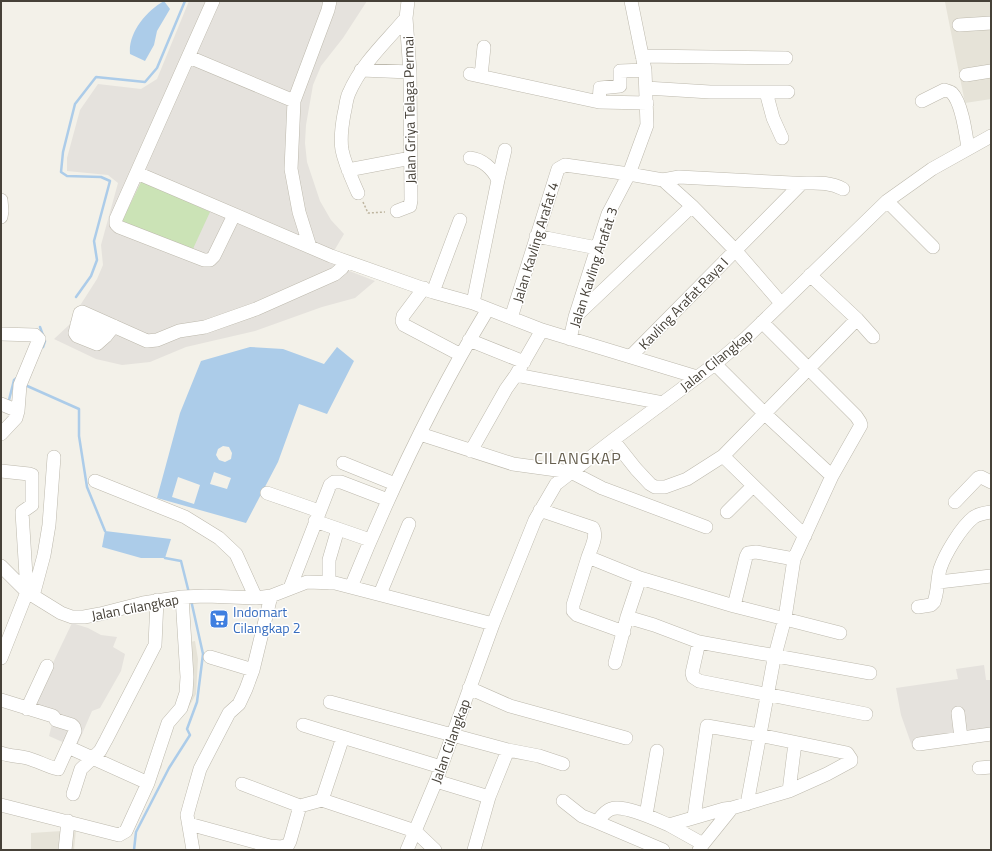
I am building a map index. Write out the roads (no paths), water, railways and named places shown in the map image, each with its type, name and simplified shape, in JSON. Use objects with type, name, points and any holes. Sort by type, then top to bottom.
[{"type":"street","points":[[213,1],[136,173],[116,219],[116,224],[119,227],[204,260],[210,260],[214,256],[234,215]]},
{"type":"street","points":[[310,247],[299,212],[291,169],[294,101],[330,1]]},
{"type":"street","name":"Jalan Griya Telaga Permai","points":[[397,211],[410,206],[411,200],[412,158],[410,72],[406,18],[408,1]]},
{"type":"street","name":"Jalan Kavling Arafat 3","points":[[570,339],[575,317],[608,214],[629,174],[647,125],[645,70],[631,1]]},
{"type":"street","points":[[358,193],[348,170],[342,149],[341,128],[349,94],[361,70],[406,18]]},
{"type":"street","points":[[959,25],[991,23]]},
{"type":"street","points":[[484,47],[476,75],[599,102],[647,103]]},
{"type":"street","points":[[642,56],[786,58]]},
{"type":"street","points":[[189,57],[294,101]]},
{"type":"street","points":[[361,70],[410,72]]},
{"type":"street","points":[[599,102],[600,88],[620,86],[620,71],[645,70]]},
{"type":"street","points":[[966,74],[991,72]]},
{"type":"street","points":[[646,88],[710,92],[788,92]]},
{"type":"street","points":[[922,101],[944,90],[950,91],[954,94],[962,116],[968,148]]},
{"type":"street","points":[[766,92],[772,118],[782,138]]},
{"type":"street","name":"Jalan Cilangkap","points":[[407,850],[436,781],[493,624],[535,520],[556,484],[715,364],[762,322],[887,201],[932,169],[991,136]]},
{"type":"street","points":[[473,304],[505,150]]},
{"type":"street","points":[[348,170],[412,158]]},
{"type":"street","points":[[470,158],[475,158],[490,168],[498,180]]},
{"type":"street","name":"Jalan Kavling Arafat 4","points":[[511,318],[558,169],[565,166],[629,174]]},
{"type":"street","points":[[136,173],[346,262],[488,309],[542,330],[697,377]]},
{"type":"street","points":[[629,174],[663,180],[679,177],[801,184],[825,183],[835,184],[843,189]]},
{"type":"street","points":[[663,180],[692,206],[735,250],[782,303]]},
{"type":"street","name":"Kavling Arafat Raya I","points":[[631,356],[801,184]]},
{"type":"street","points":[[1,200],[1,217]]},
{"type":"street","points":[[887,201],[933,247]]},
{"type":"street","points":[[575,317],[692,206]]},
{"type":"street","points":[[460,220],[429,290],[403,316],[402,321],[404,325],[461,355]]},
{"type":"street","points":[[536,236],[597,248]]},
{"type":"street","points":[[110,331],[97,344],[77,336],[75,333],[80,314],[82,312],[110,331],[147,340],[157,340],[179,331],[205,326],[256,309],[336,274],[346,262]]},
{"type":"street","points":[[810,275],[857,319],[873,337]]},
{"type":"street","points":[[351,587],[395,484],[461,355],[488,309]]},
{"type":"street","points":[[613,440],[636,469],[650,484],[655,487],[665,487],[687,479],[723,456],[857,319]]},
{"type":"street","points":[[747,804],[774,655],[785,618],[794,559],[832,476],[860,430],[860,422],[762,322]]},
{"type":"street","points":[[471,451],[542,330]]},
{"type":"street","points":[[1,334],[35,335],[39,340],[25,370],[20,385],[8,407],[16,418],[1,434]]},
{"type":"street","points":[[469,340],[524,362]]},
{"type":"street","points":[[715,364],[764,413],[832,476]]},
{"type":"street","points":[[516,376],[663,403]]},
{"type":"street","points":[[420,434],[513,464],[571,472],[602,488],[706,527]]},
{"type":"street","points":[[723,456],[805,536]]},
{"type":"street","points":[[1,658],[30,594],[46,547],[54,457]]},
{"type":"street","points":[[343,463],[395,484]]},
{"type":"street","points":[[1,471],[29,474],[32,477],[32,505],[22,512],[30,594]]},
{"type":"street","points":[[955,502],[980,477],[991,482]]},
{"type":"street","points":[[95,481],[185,517],[219,538],[236,554],[256,598]]},
{"type":"street","points":[[290,588],[330,485],[334,482],[341,482],[388,500]]},
{"type":"street","points":[[727,512],[753,486]]},
{"type":"street","points":[[267,493],[317,516],[338,529],[370,540]]},
{"type":"street","points":[[540,510],[593,528],[596,532],[573,605],[573,611],[577,615],[624,632]]},
{"type":"street","points":[[918,607],[930,605],[934,602],[939,582],[940,570],[959,534],[974,517],[983,513],[991,512]]},
{"type":"street","points":[[380,594],[409,524]]},
{"type":"street","points":[[329,583],[329,560],[338,529]]},
{"type":"street","points":[[734,606],[748,554],[756,552],[794,559]]},
{"type":"street","points":[[588,557],[640,578],[734,606],[840,633]]},
{"type":"street","name":"Jalan Cilangkap","points":[[1,566],[30,594],[61,613],[72,617],[84,617],[100,614],[143,602],[157,600],[188,597],[256,598],[271,596],[308,582],[335,583],[493,624]]},
{"type":"street","points":[[939,582],[991,576]]},
{"type":"street","points":[[615,663],[627,617],[640,578]]},
{"type":"street","points":[[193,850],[187,815],[200,769],[229,713],[239,704],[246,689],[253,670],[271,596]]},
{"type":"street","points":[[1,805],[115,834],[123,833],[128,827],[148,783],[168,723],[181,708],[186,693],[188,597]]},
{"type":"street","points":[[73,794],[81,769],[100,751],[155,645],[157,600]]},
{"type":"street","points":[[627,617],[654,624],[699,642],[870,673]]},
{"type":"street","points":[[699,642],[692,673],[693,677],[699,681],[866,714]]},
{"type":"street","points":[[210,657],[253,670]]},
{"type":"street","points":[[27,708],[47,666]]},
{"type":"street","points":[[469,688],[510,706],[626,738]]},
{"type":"street","points":[[1,700],[53,716],[56,720],[74,727],[68,747],[58,769],[26,758],[7,756],[1,753]]},
{"type":"street","points":[[330,702],[508,750],[539,756],[563,764]]},
{"type":"street","points":[[958,713],[961,738]]},
{"type":"street","points":[[303,725],[440,767]]},
{"type":"street","points":[[669,826],[694,817],[747,804],[789,791],[827,774],[851,761],[851,759],[847,753],[707,726],[694,817]]},
{"type":"street","points":[[919,744],[991,734]]},
{"type":"street","points":[[322,800],[343,737]]},
{"type":"street","points":[[789,791],[795,743]]},
{"type":"street","points":[[68,747],[148,783]]},
{"type":"street","points":[[474,850],[489,797],[508,750]]},
{"type":"street","points":[[646,815],[657,751]]},
{"type":"street","points":[[436,781],[489,797]]},
{"type":"street","points":[[242,784],[300,806],[322,800],[415,831],[435,850]]},
{"type":"street","points":[[563,801],[582,816],[663,850]]},
{"type":"street","points":[[189,824],[270,846],[281,847],[288,845],[290,841],[300,806]]},
{"type":"street","points":[[598,822],[600,817],[608,810],[613,808],[622,809],[646,815],[669,826],[701,847],[732,808]]},
{"type":"street","points":[[66,850],[68,821]]},
{"type":"water","points":[[164,1],[170,9],[157,31],[154,45],[145,61],[130,54],[132,38],[140,23],[157,5]]},
{"type":"water","points":[[250,347],[283,349],[324,364],[337,347],[354,361],[327,414],[299,404],[278,462],[246,523],[157,498],[180,413],[201,361]],"holes":[[[223,446],[229,447],[232,453],[231,459],[225,462],[219,460],[216,455],[218,449]],[[214,472],[231,478],[227,489],[210,484]],[[178,477],[200,485],[194,504],[172,497]]]},
{"type":"water","points":[[105,531],[171,539],[165,558],[141,558],[102,547]]},
{"type":"waterway","points":[[76,297],[91,276],[97,260],[94,241],[110,181],[101,177],[67,176],[61,172],[63,152],[75,104],[96,77],[145,82],[157,68],[185,1]]},
{"type":"waterway","points":[[40,327],[45,341],[43,347]]},
{"type":"waterway","points":[[8,404],[14,380],[18,377]]},
{"type":"waterway","points":[[25,385],[79,409],[79,436],[87,487],[105,531]]},
{"type":"waterway","points":[[165,558],[181,561],[189,593]]},
{"type":"waterway","points":[[134,850],[136,832],[169,768],[190,735],[187,729],[197,702],[203,654],[191,600]]},
{"type":"place","name":"Indomart Cilangkap 2","points":[[219,619]]},
{"type":"district","name":"CILANGKAP","points":[[578,458]]}]
